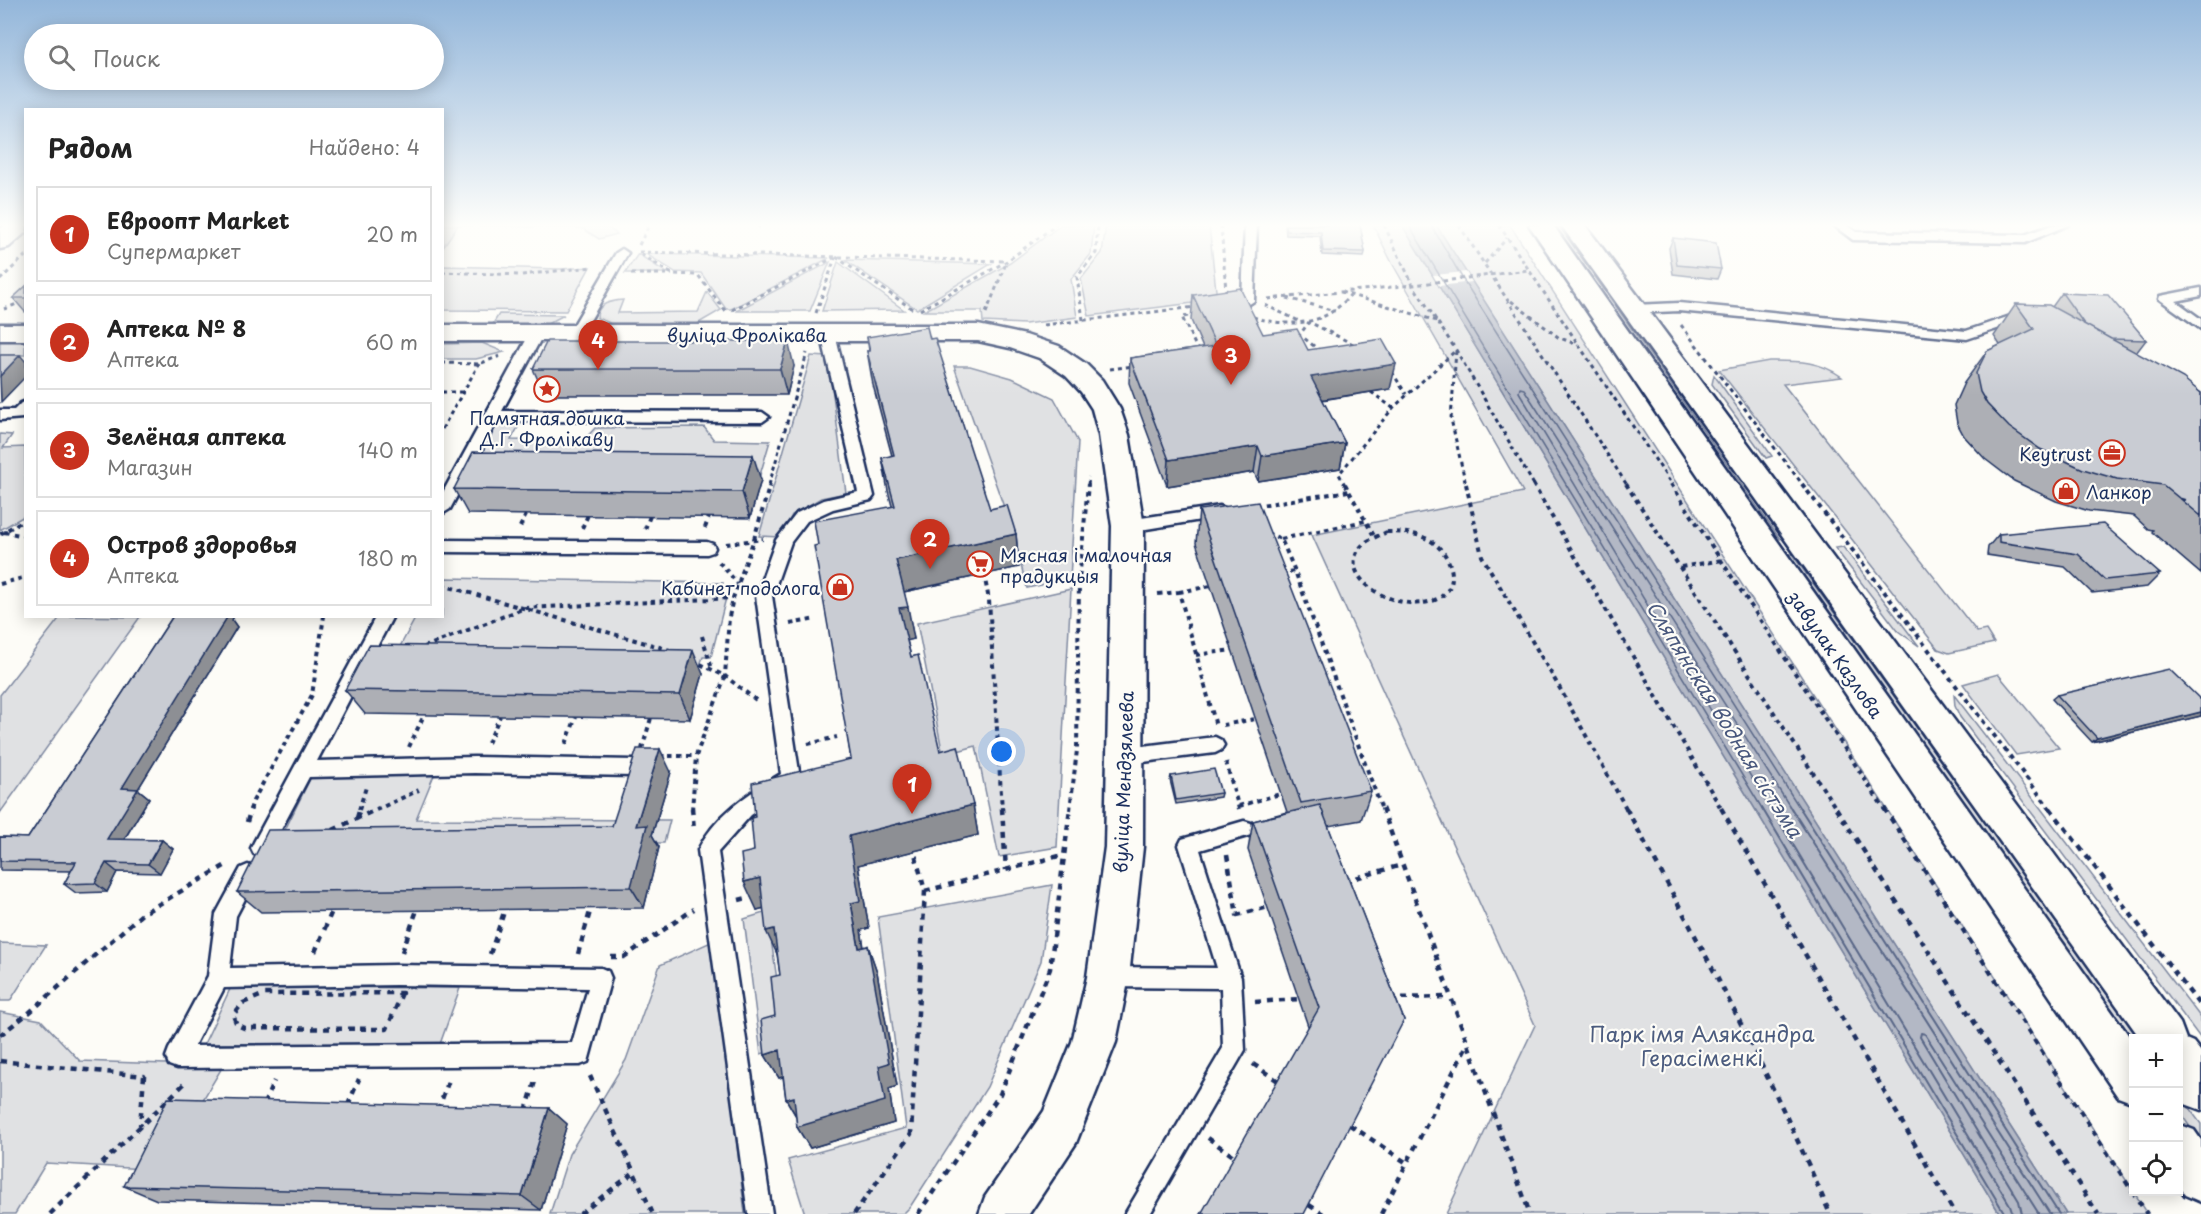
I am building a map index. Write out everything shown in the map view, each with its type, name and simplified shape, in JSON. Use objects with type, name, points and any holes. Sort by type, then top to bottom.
[{"type":"main road","name":"завулак Казлова","points":[[1580,282],[2129,1075]]},
{"type":"main road","name":"завулак Казлова","points":[[1614,282],[2162,1034]]},
{"type":"main road","points":[[0,332],[24,332]]},
{"type":"main road","name":"вуліца Фролікава","points":[[444,333],[533,339],[576,333],[978,333],[1016,340],[1041,339]]},
{"type":"main road","name":"вуліца Мендзялеева","points":[[1002,1214],[1060,1126],[1094,1042],[1108,977],[1124,847],[1127,756],[1128,526],[1114,435],[1106,409],[1092,386],[1041,339]]},
{"type":"main road","points":[[2183,1064],[2201,1088]]},
{"type":"main road","points":[[2183,1153],[2201,1179]]},
{"type":"lane","points":[[576,333],[610,282]]},
{"type":"lane","points":[[1248,305],[1249,282]]},
{"type":"lane","points":[[2201,292],[2165,299],[2201,325]]},
{"type":"lane","points":[[1634,309],[1667,307],[1967,335],[2035,311]]},
{"type":"lane","points":[[825,333],[872,514]]},
{"type":"lane","points":[[444,505],[533,339]]},
{"type":"lane","points":[[0,415],[18,415],[24,408]]},
{"type":"lane","points":[[492,416],[762,417]]},
{"type":"lane","points":[[760,1214],[708,850],[724,827],[739,813],[791,778],[764,596],[784,540],[802,517],[829,504],[866,496]]},
{"type":"lane","points":[[1128,526],[1239,508]]},
{"type":"lane","points":[[444,546],[707,548]]},
{"type":"lane","points":[[218,978],[396,975],[601,978],[580,1054],[177,1056],[218,978],[226,914],[384,618]]},
{"type":"lane","points":[[1127,756],[1220,748]]},
{"type":"lane","points":[[302,769],[637,761]]},
{"type":"lane","points":[[1137,1214],[1234,1050],[1231,978],[1189,845],[1244,829]]},
{"type":"lane","points":[[1108,977],[1231,978]]},
{"type":"path","points":[[703,282],[727,313],[787,282]]},
{"type":"path","points":[[695,840],[692,808],[696,756],[725,676],[729,616],[733,598],[754,539],[808,349],[825,333],[832,282]]},
{"type":"path","points":[[872,282],[917,312],[971,282]]},
{"type":"path","points":[[978,333],[999,282]]},
{"type":"path","points":[[1078,282],[1083,320]]},
{"type":"path","points":[[1225,282],[1227,304]]},
{"type":"path","points":[[1411,282],[1456,350],[1955,1214]]},
{"type":"path","points":[[1248,305],[1283,297],[1440,282]]},
{"type":"path","points":[[1497,282],[1682,567],[1822,790],[2098,1214]]},
{"type":"path","points":[[1536,282],[1722,560],[2147,1214]]},
{"type":"path","points":[[1339,292],[1438,322]]},
{"type":"path","points":[[1248,305],[1266,322],[1309,322],[1336,311],[1350,295]]},
{"type":"path","points":[[1283,297],[1336,311]]},
{"type":"path","points":[[1508,299],[1526,310],[1549,333],[1562,341],[1578,345]]},
{"type":"path","points":[[0,310],[23,302]]},
{"type":"path","points":[[1041,339],[1083,320],[1227,304],[1248,305],[1300,322]]},
{"type":"path","points":[[1248,305],[1294,322]]},
{"type":"path","points":[[1321,317],[1323,307]]},
{"type":"path","points":[[1667,307],[2201,1006]]},
{"type":"path","points":[[1190,357],[1200,356],[1182,316],[1203,314]]},
{"type":"path","points":[[1293,354],[1297,339],[1309,322]]},
{"type":"path","points":[[1309,322],[1365,350]]},
{"type":"path","points":[[1187,327],[1194,327]]},
{"type":"path","points":[[1304,338],[1325,356],[1316,366],[1293,354],[1267,350],[1266,340],[1304,338]]},
{"type":"path","points":[[444,363],[479,364],[533,339]]},
{"type":"path","points":[[1374,536],[1340,474],[1406,394],[1456,350]]},
{"type":"path","points":[[1456,350],[1451,418],[1482,556],[1562,692],[1667,883],[1800,1144],[1830,1214]]},
{"type":"path","points":[[444,426],[479,364]]},
{"type":"path","points":[[1109,369],[1140,365]]},
{"type":"path","points":[[1389,368],[1406,394]]},
{"type":"path","points":[[1383,376],[1394,375]]},
{"type":"path","points":[[444,392],[463,393]]},
{"type":"path","points":[[1371,392],[1393,408]]},
{"type":"path","points":[[918,1214],[1000,1094],[1050,969],[1077,750],[1079,580],[1090,467]]},
{"type":"path","points":[[1239,508],[1349,492]]},
{"type":"path","points":[[1217,512],[1281,538],[1365,521]]},
{"type":"path","points":[[1,532],[24,520]]},
{"type":"path","points":[[1,532],[24,536]]},
{"type":"path","points":[[1387,532],[1417,535],[1442,549],[1454,571],[1453,582],[1447,592],[1436,600],[1415,604],[1391,602],[1365,586],[1354,563],[1356,552],[1363,543],[1374,536],[1387,532]]},
{"type":"path","points":[[1281,538],[1530,1214]]},
{"type":"path","points":[[707,548],[754,539]]},
{"type":"path","points":[[1682,567],[1722,560]]},
{"type":"path","points":[[1277,573],[1294,571]]},
{"type":"path","points":[[984,574],[989,600],[1006,870]]},
{"type":"path","points":[[0,585],[24,578]]},
{"type":"path","points":[[732,578],[738,584]]},
{"type":"path","points":[[444,586],[681,655]]},
{"type":"path","points":[[1127,597],[1211,586]]},
{"type":"path","points":[[1179,592],[1244,829],[1226,852],[1237,915],[1268,907]]},
{"type":"path","points":[[416,650],[525,608],[733,598]]},
{"type":"path","points":[[253,801],[312,694],[324,618]]},
{"type":"path","points":[[783,625],[816,619]]},
{"type":"path","points":[[1310,636],[1318,635]]},
{"type":"path","points":[[702,636],[712,670]]},
{"type":"path","points":[[1196,655],[1232,650]]},
{"type":"path","points":[[691,660],[725,676],[782,722]]},
{"type":"path","points":[[1335,707],[1343,705]]},
{"type":"path","points":[[418,750],[407,750],[424,715]]},
{"type":"path","points":[[485,752],[500,716]]},
{"type":"path","points":[[562,753],[576,717]]},
{"type":"path","points":[[637,761],[651,718]]},
{"type":"path","points":[[1216,726],[1255,719]]},
{"type":"path","points":[[804,734],[806,744],[837,737]]},
{"type":"path","points":[[651,755],[696,756]]},
{"type":"path","points":[[1360,785],[1371,782]]},
{"type":"path","points":[[325,833],[421,789]]},
{"type":"path","points":[[1238,806],[1280,794]]},
{"type":"path","points":[[854,1214],[911,1134],[925,891],[914,850]]},
{"type":"path","points":[[925,891],[1063,855]]},
{"type":"path","points":[[0,1035],[30,1012],[142,914],[236,859]]},
{"type":"path","points":[[1341,881],[1402,865]]},
{"type":"path","points":[[601,957],[624,957],[714,895]]},
{"type":"path","points":[[742,899],[755,896]]},
{"type":"path","points":[[577,957],[591,908]]},
{"type":"path","points":[[500,957],[489,957],[505,909]]},
{"type":"path","points":[[411,957],[400,957],[417,910]]},
{"type":"path","points":[[324,957],[313,957],[332,911]]},
{"type":"path","points":[[566,957],[589,957]]},
{"type":"path","points":[[402,993],[387,1029],[244,1028],[237,1025],[233,1015],[237,1007],[246,999],[265,994],[402,993]]},
{"type":"path","points":[[1385,998],[1450,997]]},
{"type":"path","points":[[1253,1013],[1255,1001],[1299,999]]},
{"type":"path","points":[[1381,1214],[1467,1045]]},
{"type":"path","points":[[50,1214],[212,1057]]},
{"type":"path","points":[[1244,1058],[1281,1083]]},
{"type":"path","points":[[0,1061],[144,1076],[140,1126]]},
{"type":"path","points":[[262,1108],[278,1072]]},
{"type":"path","points":[[346,1110],[362,1072],[350,1072]]},
{"type":"path","points":[[434,1121],[451,1074],[440,1073]]},
{"type":"path","points":[[525,1114],[537,1074],[526,1074]]},
{"type":"path","points":[[579,1074],[590,1074],[653,1214]]},
{"type":"path","points":[[1350,1125],[1407,1163]]},
{"type":"path","points":[[1202,1134],[1238,1160]]},
{"type":"path","points":[[580,1214],[633,1173]]},
{"type":"path","points":[[1309,1205],[1323,1214]]},
{"type":"green space","points":[[444,282],[582,282],[566,311],[444,310]]},
{"type":"green space","points":[[707,282],[784,282],[731,309],[726,309]]},
{"type":"green space","points":[[792,282],[822,282],[810,311],[736,311]]},
{"type":"green space","points":[[832,282],[865,282],[904,310],[822,311]]},
{"type":"green space","points":[[877,282],[962,282],[917,309]]},
{"type":"green space","points":[[977,282],[1071,282],[1077,317],[1025,324],[983,322],[982,311],[924,311]]},
{"type":"green space","points":[[1082,282],[1215,282],[1217,300],[1089,316]]},
{"type":"green space","name":"Парк імя Аляксандра Герасіменкі","points":[[1403,282],[1436,282],[2000,1214],[1446,1214],[1535,1025],[1312,535],[1523,492]]},
{"type":"green space","points":[[1472,282],[1547,282],[2129,1185],[2129,1196],[2136,1196],[2148,1214],[2066,1214]]},
{"type":"green space","points":[[1590,282],[1598,282],[1780,539],[1773,540]]},
{"type":"green space","points":[[707,292],[721,310],[697,324],[610,323],[597,318],[602,306],[623,300],[618,313],[698,312]]},
{"type":"green space","points":[[499,314],[564,315],[547,324],[491,327]]},
{"type":"green space","points":[[0,339],[24,340],[24,355],[0,355]]},
{"type":"green space","points":[[482,343],[504,352],[476,359],[444,359],[444,344]]},
{"type":"green space","points":[[811,356],[828,357],[846,493],[821,498],[792,515],[781,537],[759,536]]},
{"type":"green space","points":[[1769,361],[1816,364],[1842,377],[1783,384],[1977,632],[1986,630],[1994,643],[1949,653],[1938,649],[1719,370]]},
{"type":"green space","points":[[954,366],[970,366],[1012,378],[1054,398],[1078,442],[1070,579],[1027,588],[1011,527]]},
{"type":"green space","points":[[1714,375],[1772,456],[1766,458],[1712,384]]},
{"type":"green space","points":[[494,421],[521,422],[511,440],[583,441],[595,428],[704,427],[714,440],[770,441],[760,475],[466,473]]},
{"type":"green space","points":[[0,434],[12,435],[3,448],[24,447],[24,516],[0,530]]},
{"type":"green space","points":[[1843,547],[1919,646],[1898,631],[1835,548]]},
{"type":"green space","points":[[1783,554],[1792,554],[2136,1034],[2129,1034],[2129,1042]]},
{"type":"green space","points":[[444,578],[723,583],[720,594],[727,594],[711,657],[703,657],[699,668],[391,663],[415,618],[444,618]]},
{"type":"green space","points":[[1071,589],[1057,847],[999,857],[976,746],[943,755],[917,623]]},
{"type":"green space","points":[[59,618],[139,618],[0,813],[0,695]]},
{"type":"green space","points":[[1998,674],[2059,748],[2016,755],[1963,684]]},
{"type":"green space","points":[[1954,695],[2201,1018],[2201,1039],[1960,717],[1955,706]]},
{"type":"green space","points":[[312,775],[434,775],[416,819],[670,820],[664,843],[279,842]]},
{"type":"green space","points":[[1052,885],[1041,961],[987,1087],[910,1207],[903,1214],[805,1214],[788,1160],[906,1128],[878,917]]},
{"type":"green space","points":[[767,912],[785,1034],[773,1050],[761,1054],[744,919]]},
{"type":"green space","points":[[713,941],[745,1214],[550,1214],[569,1154],[626,1060],[660,965]]},
{"type":"green space","points":[[0,943],[46,945],[10,1001],[0,1001]]},
{"type":"green space","points":[[231,987],[460,988],[440,1044],[204,1044]]},
{"type":"green space","points":[[0,1012],[41,1020],[80,1061],[223,1066],[161,1170],[46,1163],[15,1214],[0,1214]]},
{"type":"green space","points":[[2183,1100],[2201,1124],[2201,1143],[2183,1117]]},
{"type":"water","name":"Сляпянская водная сістэма","points":[[1436,282],[1472,282],[2066,1214],[2000,1214]]},
{"type":"pier","points":[[1437,282],[1472,282],[1439,286]]},
{"type":"building","points":[[24,288],[24,298],[13,298]]},
{"type":"building","points":[[1240,288],[1263,334],[1297,329],[1308,350],[1382,339],[1396,364],[1311,377],[1345,443],[1262,456],[1258,446],[1169,460],[1130,358],[1216,346],[1193,295]]},
{"type":"building","points":[[2062,293],[2108,295],[2146,340],[2111,339],[2084,324]]},
{"type":"building","points":[[2016,304],[2049,305],[2183,378],[2201,393],[2201,516],[2182,500],[2186,500],[2179,498],[2163,485],[2117,479],[2083,469],[2040,449],[2009,427],[1987,404],[1980,392],[1976,373],[1987,351],[2034,329]]},
{"type":"building","points":[[927,327],[930,339],[935,338],[990,509],[1007,505],[1016,534],[896,560],[908,607],[899,608],[911,657],[918,655],[940,751],[958,746],[973,805],[849,836],[860,901],[851,903],[859,948],[868,946],[889,1063],[879,1066],[885,1101],[797,1127],[794,1097],[786,1099],[780,1050],[765,1055],[761,1020],[775,1016],[771,977],[780,975],[774,929],[766,931],[760,878],[744,882],[741,854],[754,851],[751,818],[755,817],[752,783],[851,759],[814,546],[818,545],[814,521],[895,506],[882,458],[894,455],[867,351],[870,351],[867,337]]},
{"type":"building","points":[[547,341],[788,341],[780,369],[533,369]]},
{"type":"building","points":[[0,355],[20,355],[0,376]]},
{"type":"building","points":[[473,452],[753,455],[742,492],[454,489]]},
{"type":"building","points":[[1258,502],[1371,791],[1301,803],[1199,510]]},
{"type":"building","points":[[2103,524],[2160,574],[2105,580],[2078,554],[1999,542],[1999,534]]},
{"type":"building","points":[[172,618],[227,618],[122,788],[138,789],[107,839],[162,840],[148,864],[106,863],[95,883],[64,884],[76,862],[0,861],[0,837],[28,838]]},
{"type":"building","points":[[369,645],[693,650],[680,695],[345,690]]},
{"type":"building","points":[[2169,669],[2201,700],[2201,712],[2097,738],[2057,695]]},
{"type":"building","points":[[637,749],[660,749],[636,826],[647,825],[631,887],[237,892],[268,830],[612,826]]},
{"type":"building","points":[[1214,769],[1221,793],[1176,800],[1171,776]]},
{"type":"building","points":[[1320,805],[1404,1020],[1304,1214],[1201,1214],[1319,1008],[1253,821]]},
{"type":"building","points":[[168,1098],[549,1108],[522,1196],[124,1186]]},
{"type":"place","name":"Остров здоровья","points":[[598,370]]},
{"type":"place","name":"Зелёная аптека","points":[[1231,385]]},
{"type":"place","name":"Памятная дошка Д.Г. Фролікаву","points":[[547,389]]},
{"type":"place","name":"Keytrust","points":[[2112,453]]},
{"type":"place","name":"Ланкор","points":[[2066,491]]},
{"type":"place","name":"Мясная і малочная прадукцыя","points":[[980,564]]},
{"type":"place","name":"Аптека № 8","points":[[930,569]]},
{"type":"place","name":"Кабинет подолога","points":[[840,587]]},
{"type":"place","name":"Евроопт Market","points":[[912,814]]}]
